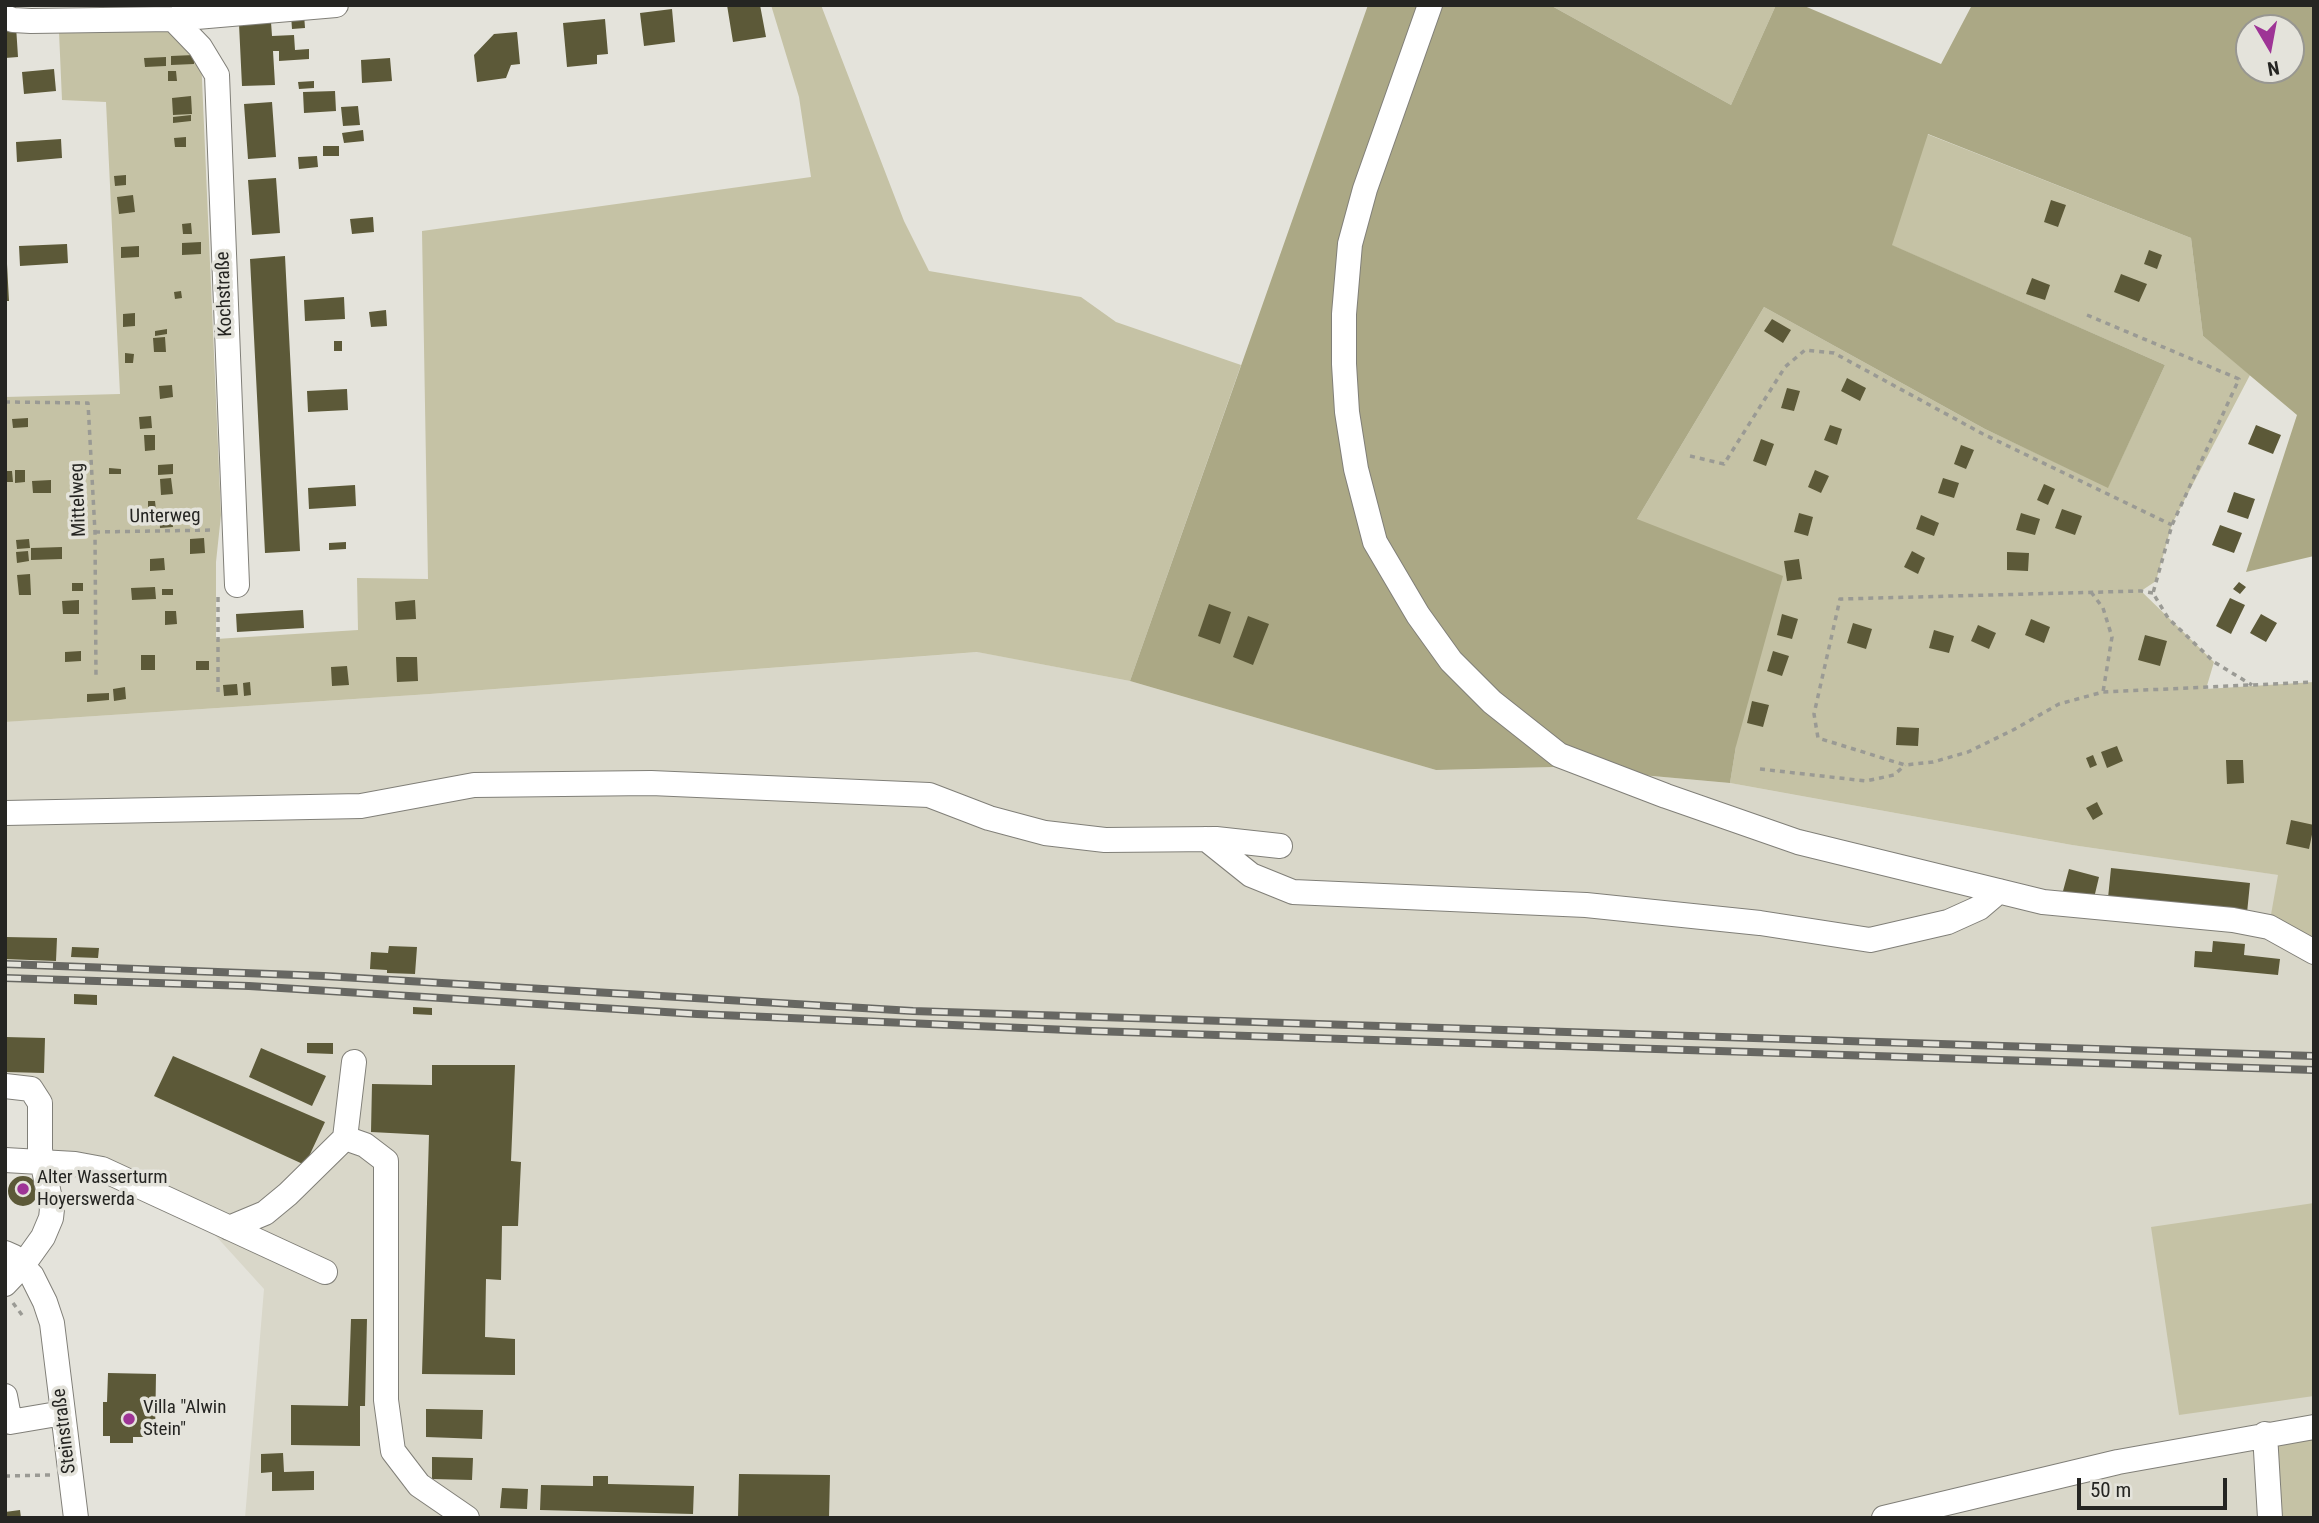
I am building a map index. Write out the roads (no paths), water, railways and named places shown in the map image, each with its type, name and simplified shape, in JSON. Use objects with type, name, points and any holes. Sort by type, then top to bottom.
[{"type":"street","points":[[5,17],[31,21],[173,19],[336,5]]},
{"type":"street","points":[[1430,5],[1365,189],[1350,244],[1344,314],[1347,412],[1363,503],[1374,542],[1418,615],[1459,670],[1492,702],[1559,755],[1798,842],[2043,902],[2233,920],[2269,927],[2314,952]]},
{"type":"street","name":"Kochstraße","points":[[173,19],[200,47],[217,75],[235,530],[227,591]]},
{"type":"street","points":[[5,813],[361,806],[474,785],[651,783],[929,796],[989,818],[1045,833],[1105,840],[1206,839],[1280,846]]},
{"type":"street","points":[[1206,839],[1251,876],[1293,892],[1586,905],[1760,923],[1870,940],[1948,922],[1979,908],[1999,891]]},
{"type":"street","points":[[229,1228],[264,1213],[288,1194],[345,1138],[354,1062]]},
{"type":"street","points":[[5,1086],[32,1089],[40,1103],[42,1163],[52,1209],[43,1237],[10,1272]]},
{"type":"street","points":[[345,1138],[365,1145],[386,1161],[386,1400],[393,1451],[419,1485],[467,1518]]},
{"type":"street","points":[[7,1161],[75,1164],[102,1169],[324,1272]]},
{"type":"street","name":"Steinstraße","points":[[10,1272],[32,1276],[46,1302],[52,1323],[76,1518]]},
{"type":"street","points":[[5,1396],[9,1422],[63,1413]]},
{"type":"street","points":[[1884,1518],[2118,1462],[2314,1427]]},
{"type":"street","points":[[2265,1434],[2270,1518]]},
{"type":"railway","points":[[5,964],[324,976],[913,1011],[2314,1056]]},
{"type":"railway","points":[[5,978],[249,986],[697,1014],[1092,1031],[2314,1070]]},
{"type":"place","name":"Alter Wasserturm Hoyerswerda","points":[[23,1189]]},
{"type":"place","name":"Villa \"Alwin Stein\"","points":[[129,1419]]}]
